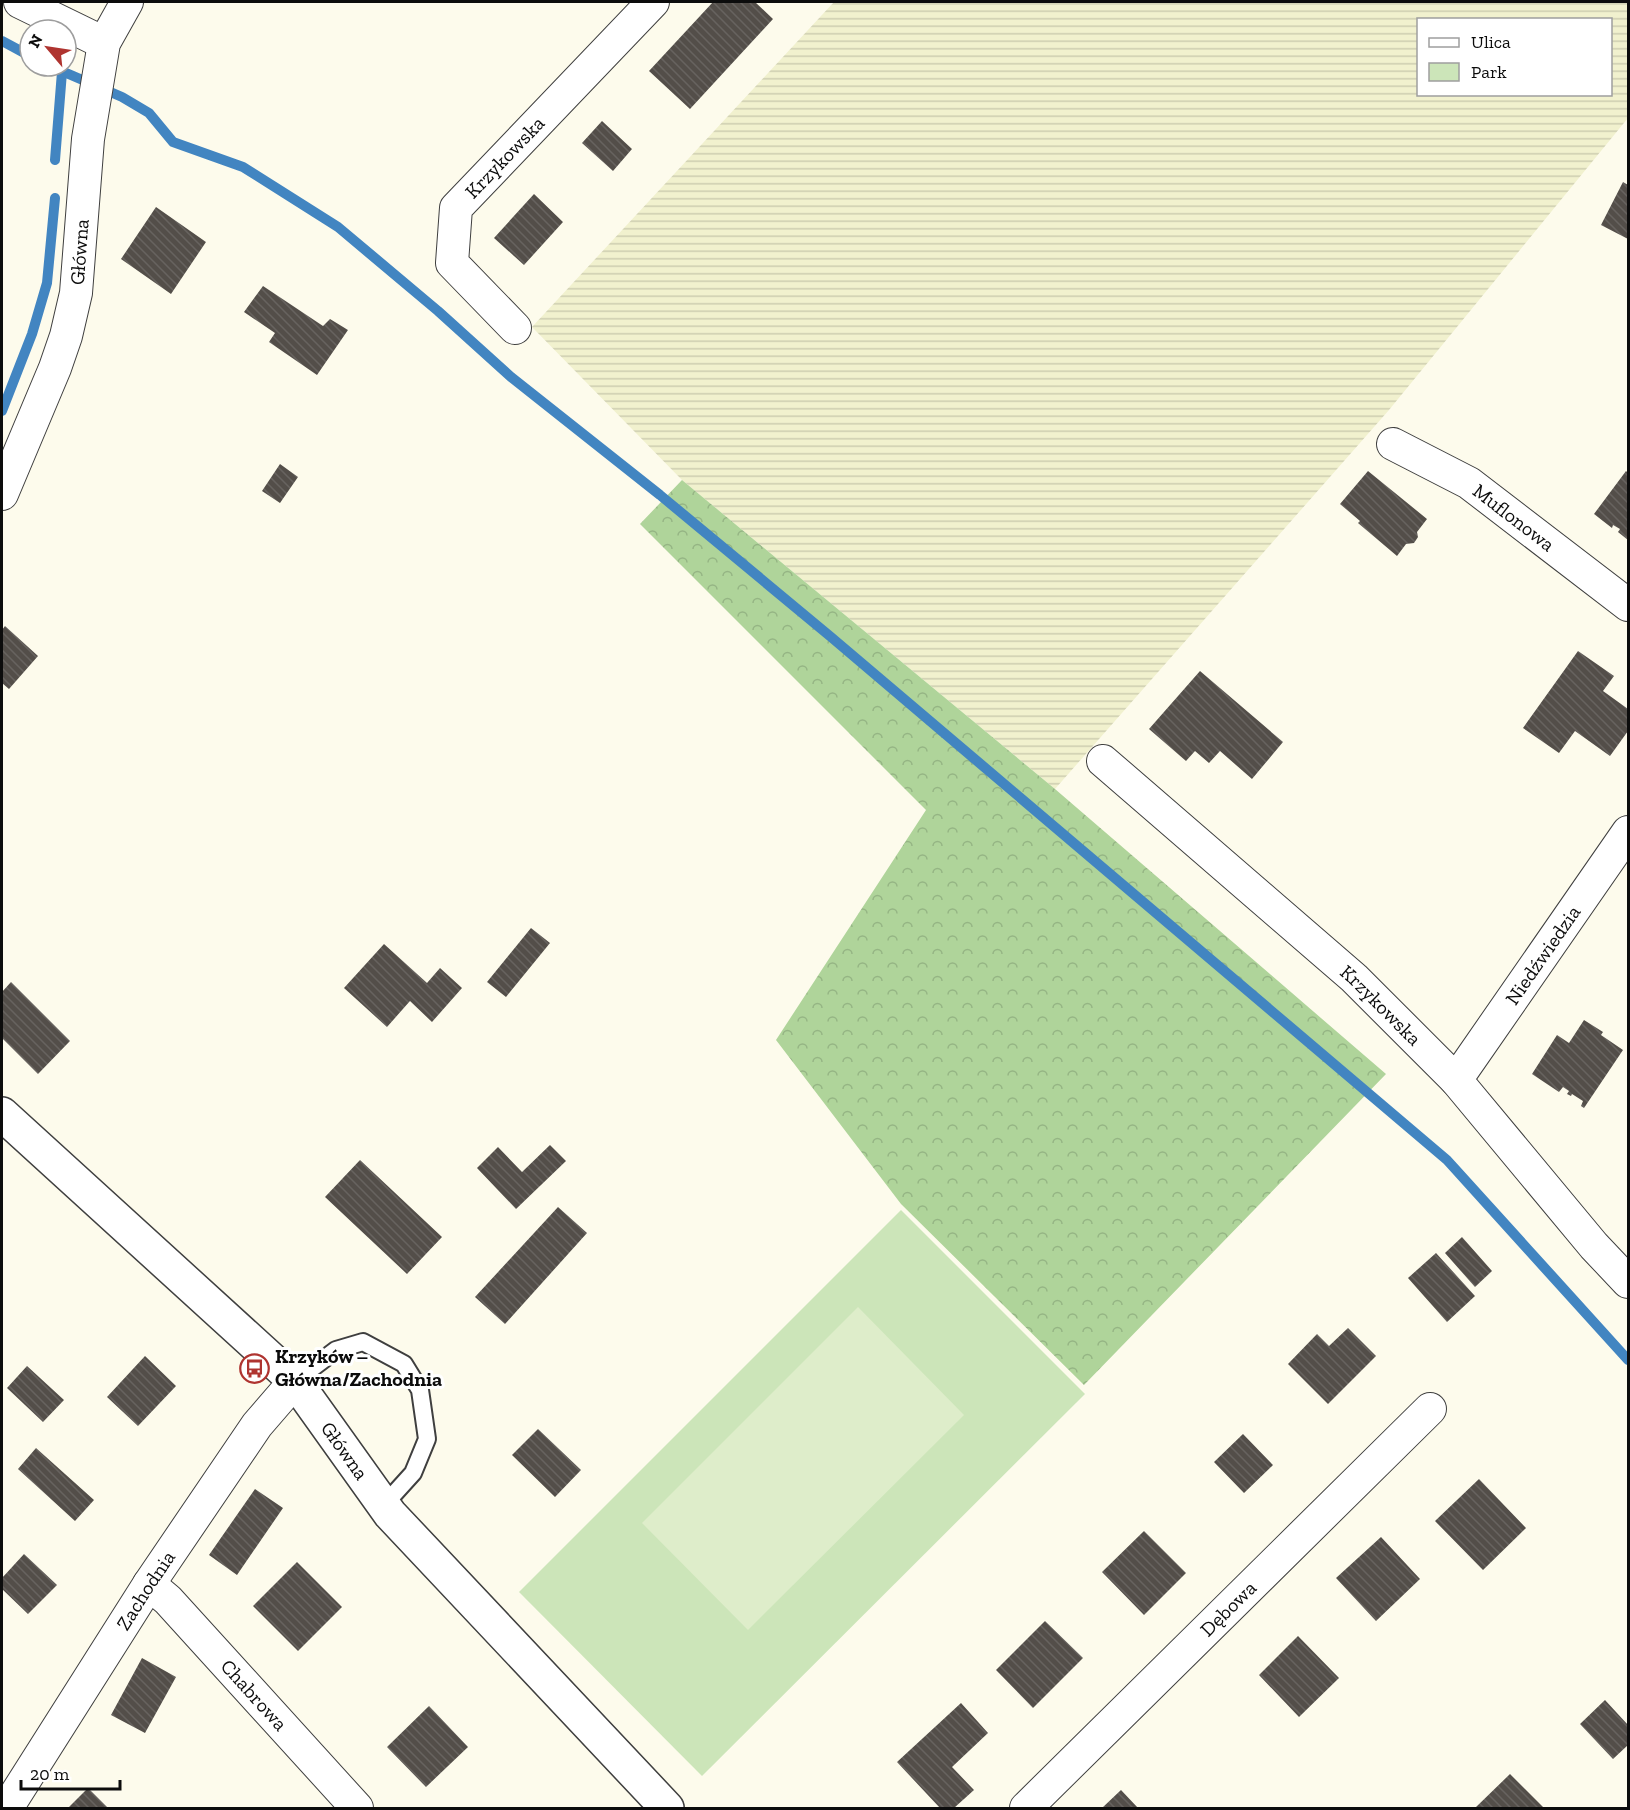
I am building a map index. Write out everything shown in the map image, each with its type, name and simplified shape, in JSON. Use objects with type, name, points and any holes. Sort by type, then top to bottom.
[{"type":"street","points":[[20,2],[101,58]]},
{"type":"street","name":"Główna","points":[[2,494],[55,368],[66,336],[76,293],[88,139],[101,58],[127,2]]},
{"type":"street","name":"Krzykowska","points":[[515,328],[452,263],[456,208],[653,2]]},
{"type":"street","name":"Muflonowa","points":[[1393,444],[1469,483],[1629,605]]},
{"type":"street","name":"Krzykowska","points":[[1103,761],[1354,978],[1456,1080],[1594,1246],[1629,1282]]},
{"type":"street","name":"Niedźwiedzia","points":[[1456,1080],[1629,832]]},
{"type":"street","name":"Główna","points":[[2,1114],[295,1381],[398,1523],[667,1809]]},
{"type":"street","name":"Zachodnia","points":[[6,1809],[149,1584],[257,1425],[295,1381]]},
{"type":"street","name":"Dębowa","points":[[1026,1809],[1430,1409]]},
{"type":"street","name":"Chabrowa","points":[[149,1584],[168,1600],[357,1809]]},
{"type":"street","points":[[2,1804],[6,1809]]},
{"type":"lane","points":[[295,1381],[336,1350],[363,1342],[404,1364],[420,1390],[427,1439],[413,1473],[384,1505]]},
{"type":"green space","points":[[834,2],[1628,2],[1628,118],[1389,410],[1055,789],[682,480],[532,327]]},
{"type":"green space","points":[[682,480],[1055,789],[1386,1074],[1084,1385],[901,1204],[776,1040],[926,810],[640,524]]},
{"type":"green space","points":[[901,1210],[1085,1394],[702,1776],[519,1592]]},
{"type":"green space","points":[[858,1307],[964,1415],[748,1630],[642,1523]]},
{"type":"building","points":[[713,2],[755,2],[773,19],[690,109],[649,71]]},
{"type":"building","points":[[602,121],[632,149],[613,171],[582,143]]},
{"type":"building","points":[[1623,182],[1628,185],[1628,239],[1601,225]]},
{"type":"building","points":[[534,194],[563,222],[524,265],[494,238]]},
{"type":"building","points":[[156,207],[206,242],[171,294],[121,259]]},
{"type":"building","points":[[263,286],[323,326],[330,319],[348,330],[317,375],[269,342],[275,333],[244,312]]},
{"type":"building","points":[[280,464],[298,477],[280,503],[262,491]]},
{"type":"building","points":[[1368,471],[1427,519],[1417,532],[1418,537],[1414,543],[1406,544],[1397,556],[1358,523],[1360,521],[1340,504]]},
{"type":"building","points":[[1626,471],[1628,473],[1628,540],[1618,532],[1620,529],[1613,525],[1612,528],[1594,514]]},
{"type":"building","points":[[5,626],[38,656],[9,689],[2,683],[2,630]]},
{"type":"building","points":[[1578,651],[1614,676],[1603,691],[1628,709],[1628,731],[1610,756],[1575,731],[1559,753],[1523,728]]},
{"type":"building","points":[[1200,671],[1283,742],[1252,779],[1220,751],[1209,763],[1195,751],[1186,761],[1149,729]]},
{"type":"building","points":[[531,928],[550,943],[506,997],[487,982]]},
{"type":"building","points":[[384,944],[427,983],[440,968],[462,988],[432,1022],[410,1001],[387,1027],[344,988]]},
{"type":"building","points":[[11,982],[70,1041],[38,1074],[2,1038],[2,992]]},
{"type":"building","points":[[1584,1020],[1603,1032],[1601,1035],[1623,1050],[1584,1108],[1581,1106],[1583,1101],[1572,1094],[1571,1096],[1567,1094],[1569,1091],[1563,1087],[1559,1092],[1532,1074],[1557,1035],[1569,1043]]},
{"type":"building","points":[[550,1145],[566,1161],[516,1209],[477,1168],[498,1147],[522,1172]]},
{"type":"building","points":[[360,1160],[442,1237],[407,1274],[325,1197]]},
{"type":"building","points":[[558,1207],[587,1233],[505,1324],[475,1297]]},
{"type":"building","points":[[1462,1237],[1492,1271],[1475,1287],[1445,1253]]},
{"type":"building","points":[[1436,1253],[1475,1296],[1447,1322],[1408,1278]]},
{"type":"building","points":[[1348,1328],[1376,1356],[1328,1404],[1288,1364],[1317,1334],[1329,1346]]},
{"type":"building","points":[[145,1356],[176,1386],[138,1426],[107,1397]]},
{"type":"building","points":[[27,1366],[64,1400],[43,1422],[7,1388]]},
{"type":"building","points":[[538,1429],[581,1470],[555,1497],[512,1455]]},
{"type":"building","points":[[1243,1434],[1273,1465],[1244,1493],[1214,1462]]},
{"type":"building","points":[[36,1448],[94,1500],[75,1521],[18,1469]]},
{"type":"building","points":[[1479,1479],[1526,1528],[1483,1570],[1435,1521]]},
{"type":"building","points":[[255,1489],[283,1508],[237,1575],[209,1555]]},
{"type":"building","points":[[1144,1531],[1186,1573],[1144,1615],[1102,1572]]},
{"type":"building","points":[[1381,1537],[1420,1579],[1376,1621],[1336,1578]]},
{"type":"building","points":[[24,1554],[57,1585],[28,1614],[2,1589],[2,1578]]},
{"type":"building","points":[[297,1562],[342,1607],[298,1651],[253,1606]]},
{"type":"building","points":[[1045,1621],[1083,1658],[1033,1708],[996,1670]]},
{"type":"building","points":[[1298,1636],[1339,1678],[1299,1717],[1259,1675]]},
{"type":"building","points":[[142,1658],[176,1677],[145,1733],[111,1715]]},
{"type":"building","points":[[1605,1700],[1628,1725],[1628,1745],[1613,1759],[1580,1724]]},
{"type":"building","points":[[961,1703],[988,1733],[952,1767],[974,1790],[954,1808],[940,1808],[897,1762]]},
{"type":"building","points":[[429,1706],[468,1747],[426,1787],[387,1747]]},
{"type":"building","points":[[1510,1774],[1544,1808],[1475,1808]]},
{"type":"building","points":[[88,1788],[108,1808],[68,1808]]},
{"type":"building","points":[[1121,1790],[1138,1808],[1102,1808]]},
{"type":"waterway","points":[[2,41],[18,50]]},
{"type":"waterway","points":[[55,160],[62,78]]},
{"type":"waterway","points":[[78,78],[122,97],[149,113],[173,142],[243,167],[338,227],[438,311],[511,377],[660,495],[831,637],[1447,1160],[1628,1360]]},
{"type":"waterway","points":[[2,411],[32,334],[47,283],[55,198]]},
{"type":"place","name":"Krzyków – Główna/Zachodnia","points":[[254,1368]]}]
